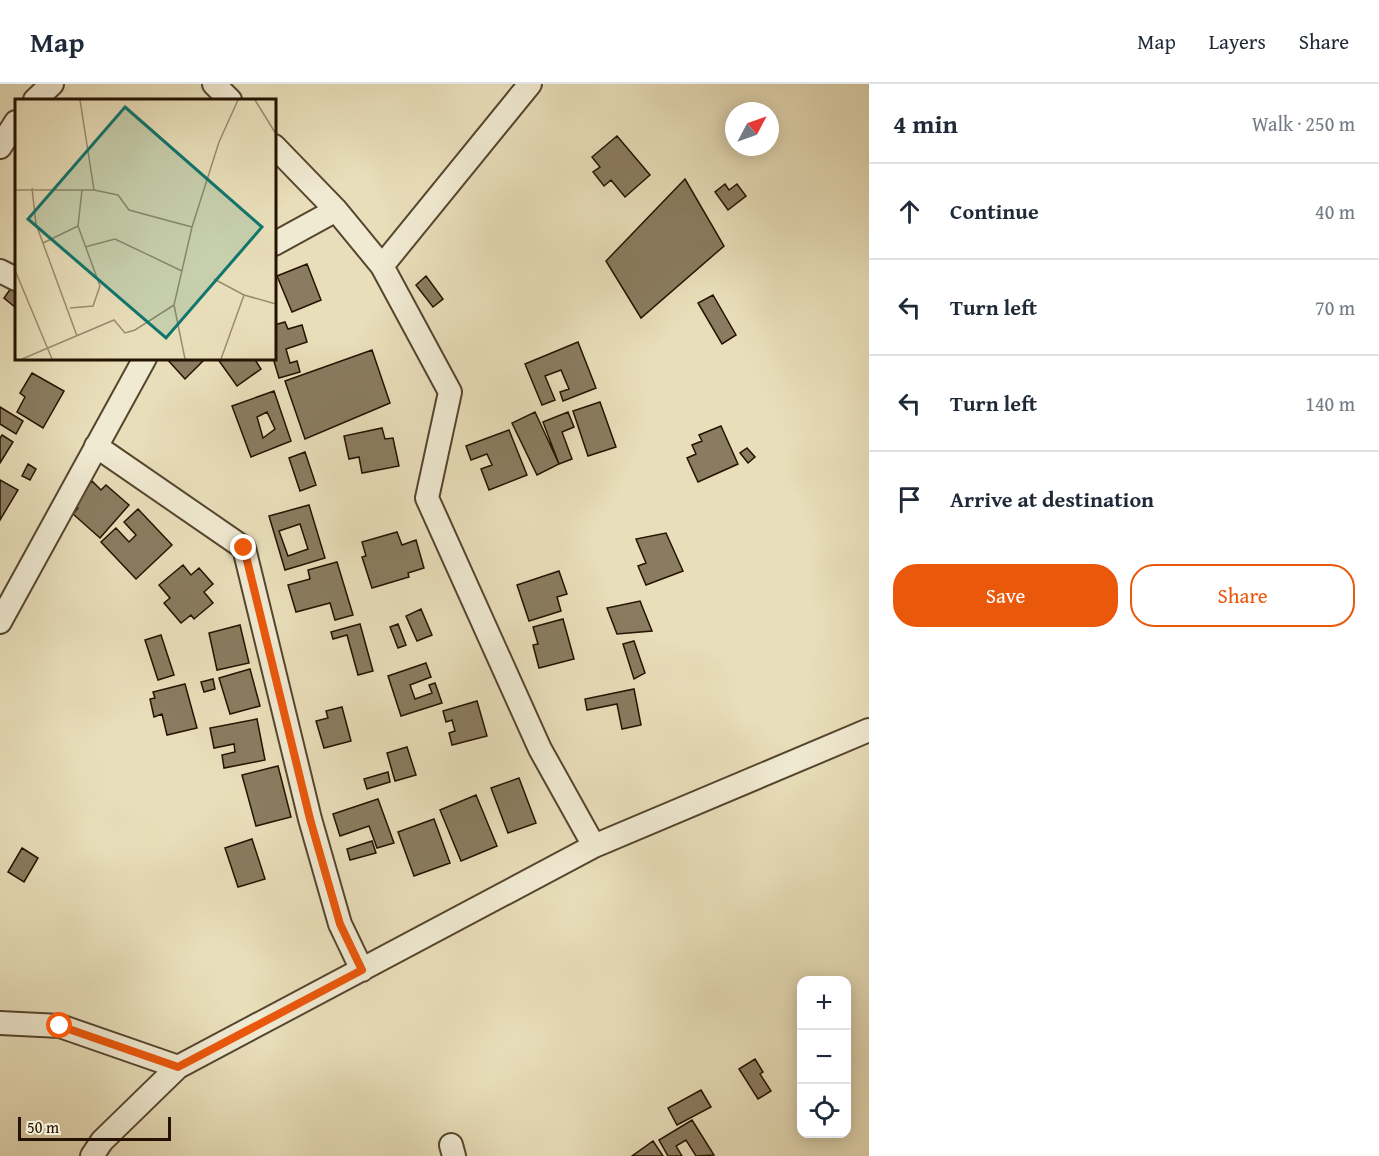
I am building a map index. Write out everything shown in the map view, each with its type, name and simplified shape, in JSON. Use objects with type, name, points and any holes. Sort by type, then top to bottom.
[{"type":"street","points":[[36,99],[51,84]]},
{"type":"street","points":[[214,84],[229,99]]},
{"type":"street","points":[[382,266],[530,84]]},
{"type":"street","points":[[0,147],[15,124]]},
{"type":"street","points":[[276,148],[336,210],[382,266],[450,392],[427,498],[540,749],[594,846]]},
{"type":"street","points":[[276,243],[336,210]]},
{"type":"street","points":[[0,271],[15,278]]},
{"type":"street","points":[[0,621],[144,360]]},
{"type":"street","points":[[96,446],[244,548],[319,851],[340,924],[362,970]]},
{"type":"street","points":[[92,1156],[102,1141],[178,1067],[594,846],[869,730]]},
{"type":"street","points":[[0,1023],[60,1026],[178,1067]]},
{"type":"building","points":[[617,136],[650,175],[625,197],[611,180],[604,186],[593,172],[600,167],[592,157]]},
{"type":"building","points":[[685,179],[724,246],[641,318],[606,261]]},
{"type":"building","points":[[725,184],[729,190],[737,184],[746,196],[728,210],[715,192]]},
{"type":"building","points":[[307,264],[321,300],[292,312],[277,276]]},
{"type":"building","points":[[426,276],[443,299],[433,307],[416,285]]},
{"type":"building","points":[[14,284],[15,307],[4,298]]},
{"type":"building","points":[[713,295],[736,335],[722,344],[698,303]]},
{"type":"building","points":[[285,322],[288,329],[302,325],[307,342],[286,349],[290,363],[297,361],[300,372],[279,378],[274,360],[276,360],[276,324]]},
{"type":"building","points":[[578,342],[596,388],[563,401],[560,392],[569,389],[561,370],[545,376],[555,400],[542,405],[525,364]]},
{"type":"building","points":[[372,350],[390,403],[305,439],[285,381]]},
{"type":"building","points":[[168,360],[204,360],[185,379]]},
{"type":"building","points":[[218,360],[255,360],[261,369],[237,386]]},
{"type":"building","points":[[32,373],[64,391],[43,428],[17,412],[25,397],[20,393]]},
{"type":"building","points":[[274,391],[291,441],[251,457],[232,406]],"holes":[[[267,412],[275,429],[263,438],[257,417]]]},
{"type":"building","points":[[600,402],[616,447],[588,456],[573,411]]},
{"type":"building","points":[[0,407],[23,421],[16,434],[0,424]]},
{"type":"building","points":[[535,412],[559,464],[537,475],[512,423]]},
{"type":"building","points":[[568,412],[574,427],[562,432],[572,459],[559,464],[543,422]]},
{"type":"building","points":[[721,426],[738,464],[698,482],[687,458],[696,454],[692,445],[702,441],[699,435]]},
{"type":"building","points":[[382,428],[385,439],[393,438],[399,466],[362,473],[359,457],[349,459],[344,436]]},
{"type":"building","points":[[509,430],[527,475],[489,490],[481,469],[492,465],[487,454],[471,460],[466,446]]},
{"type":"building","points":[[2,435],[13,442],[0,463],[0,438]]},
{"type":"building","points":[[747,448],[755,457],[748,463],[740,453]]},
{"type":"building","points":[[305,452],[316,485],[300,491],[289,458]]},
{"type":"building","points":[[28,464],[36,469],[30,480],[22,476]]},
{"type":"building","points":[[0,480],[18,490],[0,520]]},
{"type":"building","points":[[92,481],[101,490],[106,485],[129,505],[100,538],[73,514],[78,508],[72,503]]},
{"type":"building","points":[[309,505],[325,558],[285,570],[269,516]],"holes":[[[300,524],[308,549],[288,556],[279,531]]]},
{"type":"building","points":[[138,509],[172,545],[136,579],[101,542],[116,528],[129,542],[136,535],[124,522]]},
{"type":"building","points":[[397,532],[402,545],[416,540],[424,568],[408,573],[409,577],[372,588],[362,557],[366,556],[362,542]]},
{"type":"building","points":[[666,533],[683,571],[646,585],[638,566],[646,563],[636,539]]},
{"type":"building","points":[[337,562],[353,615],[335,620],[330,603],[296,612],[288,585],[310,579],[308,570]]},
{"type":"building","points":[[183,565],[191,575],[199,568],[213,584],[204,592],[213,603],[194,619],[191,615],[181,623],[164,603],[170,598],[159,585]]},
{"type":"building","points":[[559,571],[567,594],[557,597],[561,611],[529,621],[517,585]]},
{"type":"building","points":[[640,601],[652,631],[617,634],[607,608]]},
{"type":"building","points":[[421,609],[432,635],[417,641],[406,616]]},
{"type":"building","points":[[563,619],[574,659],[539,668],[533,645],[538,644],[533,627]]},
{"type":"building","points":[[360,624],[373,671],[358,675],[347,635],[333,639],[331,632]]},
{"type":"building","points":[[398,624],[406,645],[398,648],[390,627]]},
{"type":"building","points":[[240,625],[249,663],[217,670],[209,633]]},
{"type":"building","points":[[161,635],[174,675],[158,680],[145,640]]},
{"type":"building","points":[[634,641],[645,673],[634,679],[623,644]]},
{"type":"building","points":[[426,663],[431,677],[410,685],[415,699],[432,693],[429,685],[435,683],[442,703],[401,716],[388,676]]},
{"type":"building","points":[[250,669],[260,706],[230,714],[219,678]]},
{"type":"building","points":[[213,679],[215,689],[204,692],[201,682]]},
{"type":"building","points":[[185,684],[197,728],[167,735],[162,714],[154,717],[150,699],[155,698],[153,692]]},
{"type":"building","points":[[634,689],[641,725],[622,729],[617,704],[587,710],[585,699]]},
{"type":"building","points":[[477,701],[487,736],[452,745],[449,733],[455,731],[452,720],[446,722],[443,711]]},
{"type":"building","points":[[342,707],[351,741],[324,748],[316,721],[328,718],[326,711]]},
{"type":"building","points":[[257,719],[265,760],[224,768],[222,755],[235,752],[234,744],[214,748],[210,728]]},
{"type":"building","points":[[407,747],[416,775],[395,781],[387,753]]},
{"type":"building","points":[[278,766],[291,817],[256,826],[242,775]]},
{"type":"building","points":[[388,772],[390,782],[367,789],[364,779]]},
{"type":"building","points":[[519,778],[536,823],[508,833],[491,788]]},
{"type":"building","points":[[476,795],[497,846],[461,861],[440,810]]},
{"type":"building","points":[[378,799],[394,843],[377,848],[369,826],[340,836],[333,814]]},
{"type":"building","points":[[434,819],[450,863],[414,876],[398,832]]},
{"type":"building","points":[[252,839],[265,879],[238,887],[225,848]]},
{"type":"building","points":[[372,841],[376,853],[350,860],[347,849]]},
{"type":"building","points":[[22,848],[38,858],[24,882],[8,872]]},
{"type":"building","points":[[755,1059],[763,1072],[760,1074],[771,1091],[758,1099],[739,1069]]},
{"type":"building","points":[[701,1090],[711,1107],[677,1125],[668,1108]]},
{"type":"building","points":[[692,1120],[714,1155],[696,1156],[686,1140],[676,1146],[682,1156],[668,1156],[659,1140]]},
{"type":"building","points":[[653,1141],[663,1156],[632,1156]]},
{"type":"route","points":[[60,1026],[178,1067],[362,970],[340,924],[310,819],[244,548]]}]
